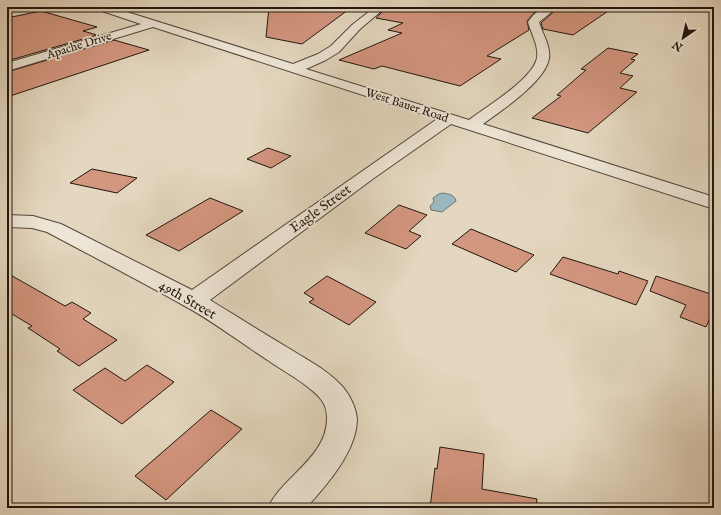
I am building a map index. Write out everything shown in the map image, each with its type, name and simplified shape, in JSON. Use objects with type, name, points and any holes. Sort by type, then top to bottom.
[{"type":"street","points":[[7,9],[17,7]]},
{"type":"street","name":"West Bauer Road","points":[[100,7],[714,203]]},
{"type":"street","points":[[294,69],[322,57],[335,48],[356,27],[381,7]]},
{"type":"street","points":[[471,125],[514,94],[539,68],[543,57],[533,22],[538,16],[553,7]]},
{"type":"street","name":"Apache Drive","points":[[7,67],[152,24]]},
{"type":"street","name":"Eagle Street","points":[[193,300],[448,118]]},
{"type":"street","name":"49th Street","points":[[7,221],[33,222],[54,228],[193,300],[312,376],[329,390],[339,404],[342,417],[340,435],[331,453],[321,467],[285,508]]},
{"type":"water","points":[[443,193],[453,196],[456,201],[442,212],[431,210],[430,206],[434,202],[433,198]]},
{"type":"building","points":[[269,7],[352,7],[302,44],[266,37]]},
{"type":"building","points":[[387,7],[545,7],[536,11],[527,21],[529,30],[487,56],[501,59],[460,86],[382,66],[374,69],[339,60],[402,33],[388,30],[403,23],[376,18]]},
{"type":"building","points":[[559,7],[614,7],[573,35],[543,29],[541,23]]},
{"type":"building","points":[[41,11],[97,27],[83,31],[97,35],[7,61],[7,18]]},
{"type":"building","points":[[114,40],[149,50],[7,97],[7,72]]},
{"type":"building","points":[[608,48],[638,54],[631,59],[635,60],[620,73],[633,76],[620,88],[637,92],[588,133],[532,118],[561,96],[557,95],[586,70],[581,69]]},
{"type":"building","points":[[268,148],[291,156],[271,168],[247,159]]},
{"type":"building","points":[[92,169],[137,178],[117,193],[70,183]]},
{"type":"building","points":[[210,198],[243,211],[179,251],[146,235]]},
{"type":"building","points":[[399,205],[427,215],[409,231],[421,236],[406,249],[365,233]]},
{"type":"building","points":[[471,229],[534,255],[516,272],[452,244]]},
{"type":"building","points":[[563,257],[618,274],[619,271],[648,281],[636,305],[550,274]]},
{"type":"building","points":[[7,273],[65,306],[72,302],[91,313],[83,319],[117,340],[79,366],[57,351],[60,349],[28,328],[32,326],[7,311]]},
{"type":"building","points":[[327,276],[376,302],[349,325],[309,302],[314,299],[304,293]]},
{"type":"building","points":[[656,276],[714,295],[714,309],[706,327],[680,317],[686,305],[650,291]]},
{"type":"building","points":[[147,365],[174,382],[122,424],[73,390],[105,368],[125,381]]},
{"type":"building","points":[[211,410],[242,429],[166,500],[135,476]]},
{"type":"building","points":[[440,447],[484,454],[482,489],[537,499],[536,508],[430,508],[435,468],[437,469]]}]
